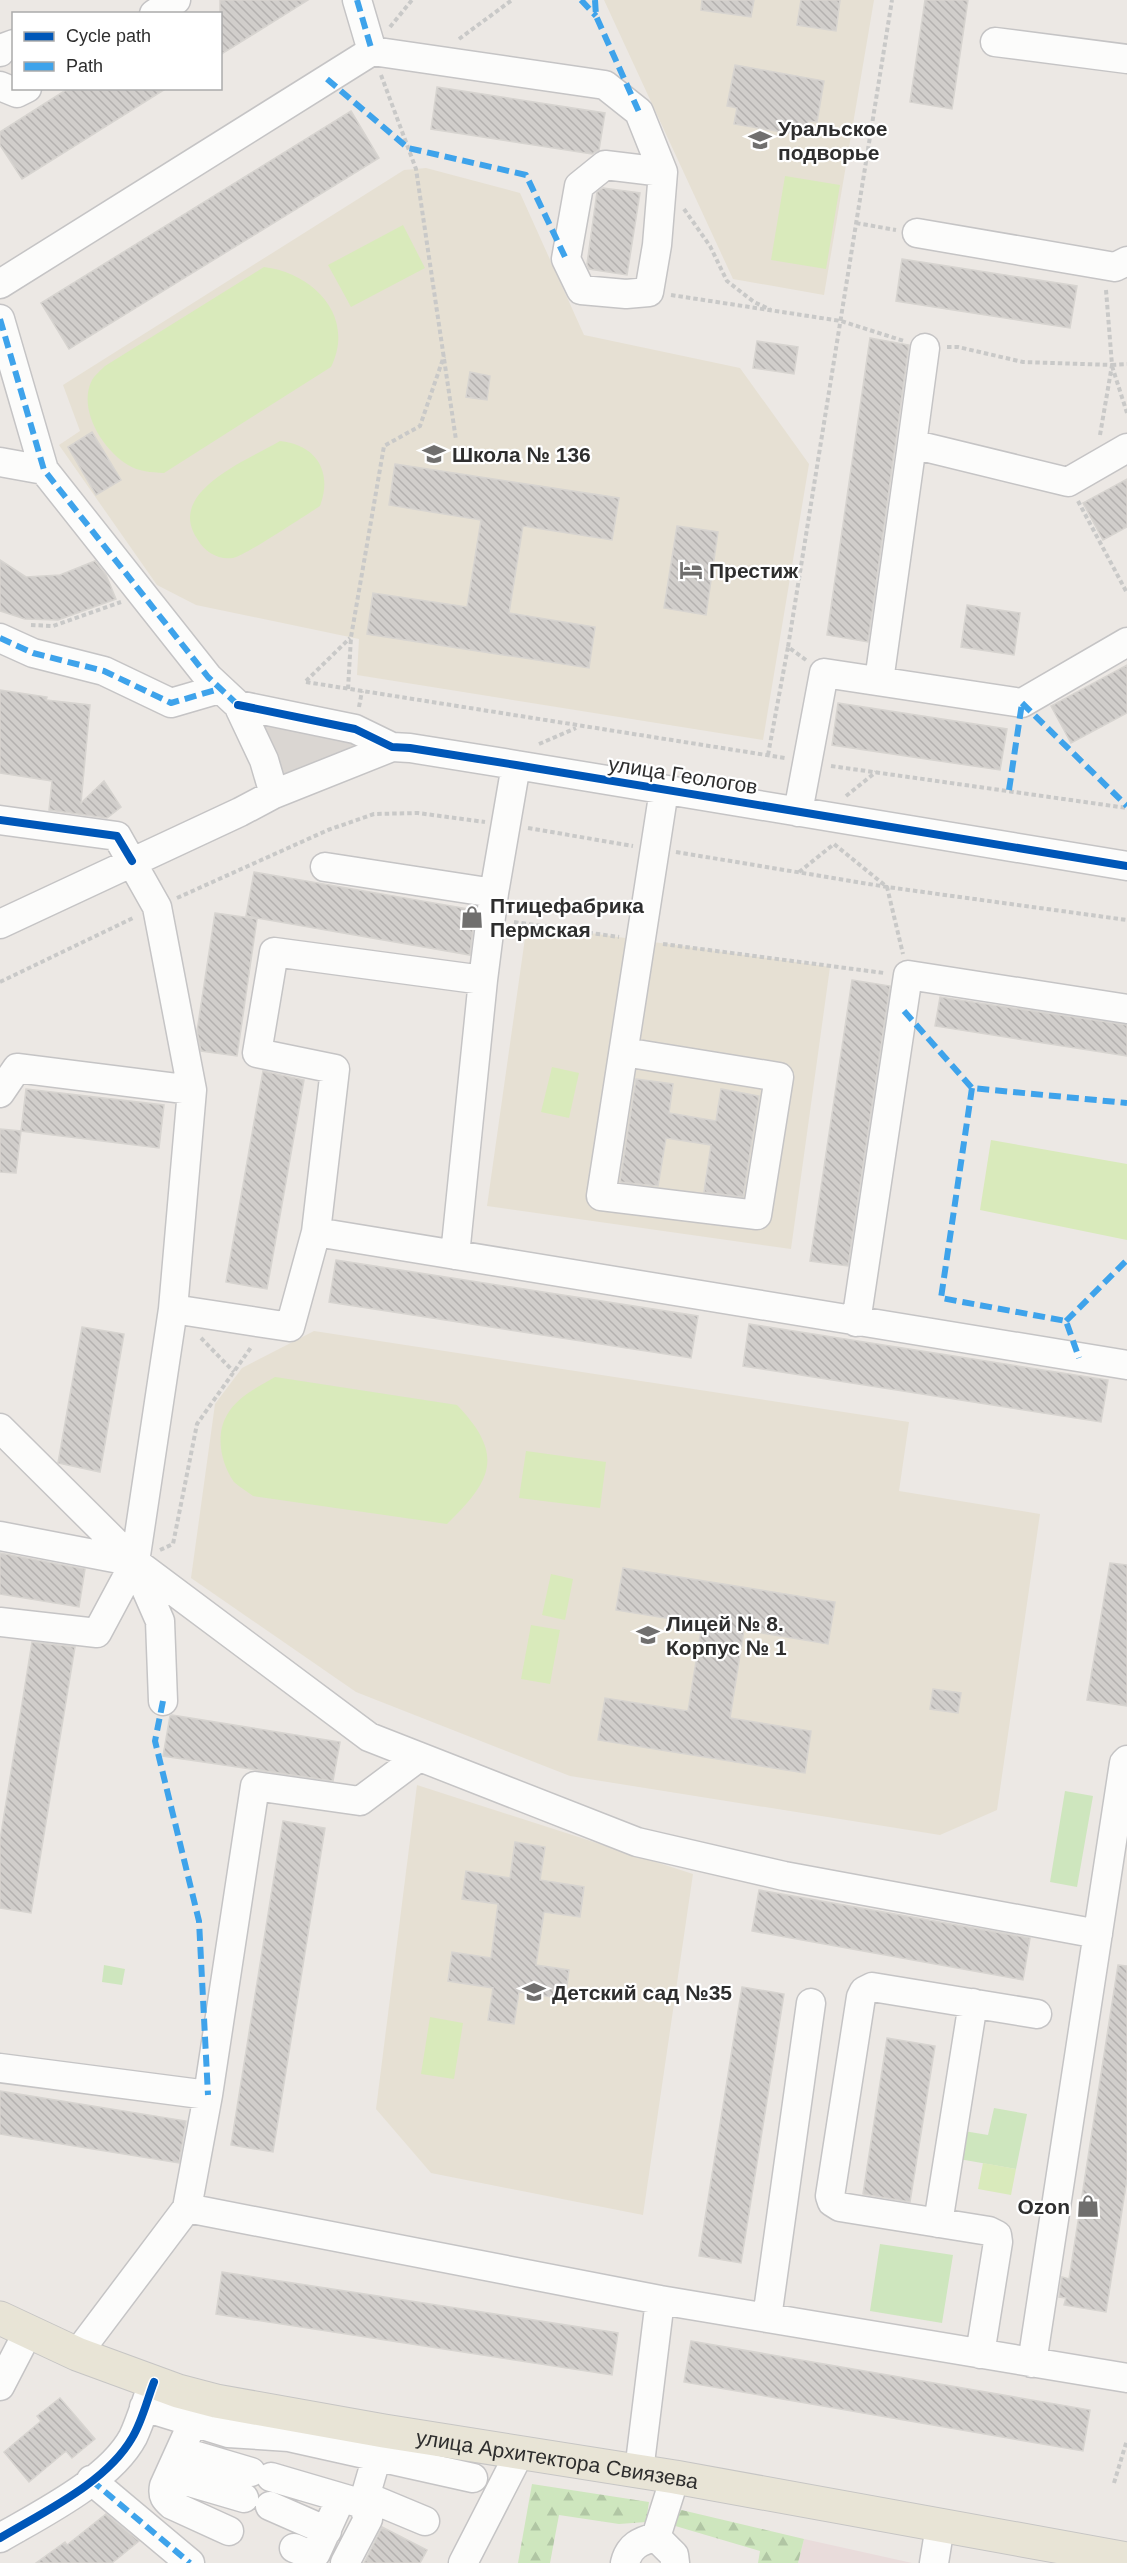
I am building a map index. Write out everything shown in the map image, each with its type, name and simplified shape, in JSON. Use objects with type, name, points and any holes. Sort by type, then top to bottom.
[{"type":"main road","name":"улица Архитектора Свиязева","points":[[0,2318],[77,2354],[149,2395],[216,2401],[380,2444],[520,2452],[675,2477],[1127,2559]]},
{"type":"street","points":[[157,12],[176,0]]},
{"type":"street","points":[[357,0],[372,51]]},
{"type":"street","points":[[995,42],[1127,59]]},
{"type":"street","points":[[0,284],[372,51],[605,85],[639,112],[663,172],[657,245],[649,292],[626,294],[581,290],[566,258],[579,186],[605,165],[663,172]]},
{"type":"street","points":[[0,86],[17,93],[23,90]]},
{"type":"street","points":[[917,233],[1116,263]]},
{"type":"street","points":[[1,329],[44,470],[229,697],[264,760],[274,794]]},
{"type":"street","points":[[879,681],[925,348]]},
{"type":"street","points":[[912,444],[1068,482],[1127,448]]},
{"type":"street","points":[[0,462],[44,470]]},
{"type":"street","points":[[11,632],[33,653],[104,671],[171,703],[229,697]]},
{"type":"street","points":[[798,812],[824,673],[1022,703],[1127,642]]},
{"type":"street","name":"улица Геологов","points":[[229,697],[355,729],[392,747],[516,765],[1127,866]]},
{"type":"street","points":[[0,924],[274,794],[392,747]]},
{"type":"street","points":[[455,1255],[483,980],[516,765]]},
{"type":"street","points":[[624,1052],[779,1077],[757,1215],[600,1196],[664,790]]},
{"type":"street","points":[[0,820],[117,836],[157,907],[192,1090],[172,1309],[135,1562],[97,1633],[0,1622]]},
{"type":"street","points":[[325,867],[493,906]]},
{"type":"street","points":[[172,1309],[290,1328],[316,1232],[335,1069],[257,1053],[274,952],[483,980]]},
{"type":"street","points":[[855,1322],[908,975],[1127,1009]]},
{"type":"street","points":[[0,1093],[17,1068],[192,1090]]},
{"type":"street","points":[[316,1232],[1127,1365]]},
{"type":"street","points":[[0,1428],[135,1562],[369,1737],[637,1842],[784,1876],[1098,1934]]},
{"type":"street","points":[[0,1536],[135,1562]]},
{"type":"street","points":[[135,1562],[160,1622],[163,1701]]},
{"type":"street","points":[[77,2354],[187,2208],[208,2096],[255,1786],[360,1801],[419,1757]]},
{"type":"street","points":[[1032,2363],[1124,1763],[1127,1760]]},
{"type":"street","points":[[980,2354],[998,2242],[997,2235],[990,2231],[840,2207],[832,2202],[830,2196],[861,1997],[864,1991],[872,1987],[1037,2014]]},
{"type":"street","points":[[767,2318],[811,2003]]},
{"type":"street","points":[[938,2223],[974,2003]]},
{"type":"street","points":[[0,2068],[208,2096]]},
{"type":"street","points":[[187,2208],[660,2300],[1127,2378]]},
{"type":"street","points":[[639,2471],[660,2300]]},
{"type":"street","points":[[2,2377],[28,2332]]},
{"type":"street","points":[[0,2538],[76,2493],[108,2467],[132,2438],[149,2395],[193,2422],[228,2433],[380,2444],[473,2478]]},
{"type":"street","points":[[193,2422],[163,2493],[165,2499],[172,2505],[229,2531]]},
{"type":"street","points":[[294,2548],[306,2553],[316,2553],[327,2531],[356,2499],[380,2444]]},
{"type":"street","points":[[463,2563],[520,2452]]},
{"type":"street","points":[[175,2463],[259,2488],[356,2499],[425,2521]]},
{"type":"street","points":[[656,2536],[675,2477]]},
{"type":"street","points":[[91,2480],[190,2563]]},
{"type":"street","points":[[259,2488],[327,2531]]},
{"type":"street","points":[[345,2563],[368,2519],[356,2499]]},
{"type":"street","points":[[934,2563],[940,2526]]},
{"type":"street","points":[[625,2563],[632,2547],[656,2536]]},
{"type":"street","points":[[656,2536],[674,2555],[675,2563]]},
{"type":"path","points":[[432,59],[512,0]]},
{"type":"path","points":[[768,755],[788,648],[891,0]]},
{"type":"path","points":[[372,51],[416,169],[456,440]]},
{"type":"path","points":[[663,172],[690,220],[710,246],[727,281],[754,302],[774,312]]},
{"type":"path","points":[[856,223],[917,233]]},
{"type":"path","points":[[1095,466],[1112,365],[1116,263]]},
{"type":"path","points":[[649,292],[841,321],[925,348],[958,347],[1023,362],[1127,364]]},
{"type":"path","points":[[348,688],[351,638],[384,446],[420,426],[444,355]]},
{"type":"path","points":[[1112,365],[1127,413]]},
{"type":"path","points":[[1068,482],[1127,593]]},
{"type":"path","points":[[11,632],[53,626],[132,598]]},
{"type":"path","points":[[351,638],[306,682],[807,763],[1127,808]]},
{"type":"path","points":[[788,648],[824,673]]},
{"type":"path","points":[[838,803],[876,772]]},
{"type":"path","points":[[0,982],[157,907],[328,830],[374,814],[418,813],[507,825],[887,887],[1127,920]]},
{"type":"path","points":[[493,906],[642,940],[830,967],[908,975],[887,887],[834,844],[798,872]]},
{"type":"path","points":[[172,1309],[234,1372]]},
{"type":"path","points":[[135,1562],[173,1544],[197,1424],[267,1324]]},
{"type":"path","points":[[1114,2483],[1127,2440]]},
{"type":"shaded area","name":"Уральское подворье","points":[[604,0],[874,0],[824,295],[733,279]]},
{"type":"shaded area","name":"Школа № 136","points":[[426,168],[520,193],[584,335],[740,368],[809,464],[763,740],[357,675],[359,639],[196,605],[157,585],[59,445],[80,431],[63,385],[404,170]]},
{"type":"shaded area","points":[[238,705],[392,747],[274,794]]},
{"type":"shaded area","points":[[527,924],[830,967],[791,1249],[487,1206]]},
{"type":"shaded area","name":"Лицей № 8. Корпус № 1","points":[[314,1331],[909,1422],[899,1491],[1040,1514],[997,1810],[940,1835],[570,1776],[356,1692],[191,1578],[215,1404],[242,1368]]},
{"type":"shaded area","name":"Детский сад №35","points":[[417,1785],[693,1874],[643,2215],[431,2173],[376,2109]]},
{"type":"shaded area","points":[[804,2539],[912,2563],[798,2563]]},
{"type":"green space","points":[[785,176],[840,185],[826,269],[771,260]]},
{"type":"green space","points":[[403,225],[425,268],[351,307],[328,265]]},
{"type":"green space","points":[[264,267],[299,278],[325,300],[334,315],[338,331],[337,348],[331,367],[164,473],[141,470],[128,465],[102,439],[90,416],[88,391],[93,378],[105,366]]},
{"type":"green space","points":[[280,441],[303,448],[318,462],[323,471],[324,482],[320,506],[239,556],[222,558],[208,551],[198,540],[190,523],[192,507],[201,493],[231,468]]},
{"type":"green space","points":[[552,1067],[579,1073],[569,1118],[541,1112]]},
{"type":"green space","points":[[991,1140],[1127,1164],[1127,1240],[980,1210]]},
{"type":"green space","points":[[275,1377],[457,1405],[482,1438],[487,1453],[487,1467],[483,1480],[474,1494],[447,1524],[253,1496],[236,1484],[229,1475],[221,1449],[221,1431],[227,1415],[236,1403]]},
{"type":"green space","points":[[526,1451],[606,1462],[600,1508],[519,1498]]},
{"type":"green space","points":[[551,1574],[573,1579],[565,1620],[542,1615]]},
{"type":"green space","points":[[531,1625],[560,1630],[550,1684],[521,1679]]},
{"type":"green space","points":[[1065,1791],[1093,1796],[1077,1887],[1050,1882]]},
{"type":"green space","points":[[104,1965],[125,1969],[122,1985],[102,1982]]},
{"type":"green space","points":[[430,2017],[463,2023],[454,2079],[421,2074]]},
{"type":"green space","points":[[994,2108],[1027,2114],[1016,2169],[959,2159],[964,2131],[988,2135]]},
{"type":"green space","points":[[983,2163],[1016,2169],[1011,2195],[978,2189]]},
{"type":"green space","points":[[880,2244],[953,2255],[942,2323],[870,2311]]},
{"type":"green space","points":[[532,2484],[649,2502],[646,2522],[619,2524],[559,2515],[550,2563],[518,2563]]},
{"type":"green space","points":[[673,2508],[804,2539],[798,2563],[758,2563],[760,2551],[672,2525]]},
{"type":"building","points":[[220,0],[308,0],[222,54],[222,12],[220,12]]},
{"type":"building","points":[[702,0],[754,0],[751,17],[701,10]]},
{"type":"building","points":[[801,0],[840,0],[836,31],[797,25]]},
{"type":"building","points":[[925,0],[968,0],[952,109],[910,102]]},
{"type":"building","points":[[735,65],[824,81],[817,122],[809,121],[806,136],[734,124],[737,108],[727,106]]},
{"type":"building","points":[[437,87],[605,113],[599,150],[592,154],[431,129]]},
{"type":"building","points":[[66,90],[164,90],[22,179],[0,145],[0,132]]},
{"type":"building","points":[[351,111],[379,158],[69,349],[41,303]]},
{"type":"building","points":[[603,188],[640,193],[627,275],[589,269],[587,264],[597,192]]},
{"type":"building","points":[[902,259],[1077,286],[1070,328],[896,301]]},
{"type":"building","points":[[870,338],[909,345],[868,642],[827,635]]},
{"type":"building","points":[[757,341],[798,347],[794,374],[753,368]]},
{"type":"building","points":[[470,372],[490,376],[487,400],[466,397]]},
{"type":"building","points":[[92,432],[121,480],[96,495],[68,447]]},
{"type":"building","points":[[395,464],[619,498],[612,540],[523,526],[509,613],[595,627],[589,668],[367,634],[373,593],[467,607],[481,520],[389,505]]},
{"type":"building","points":[[1127,479],[1127,527],[1103,540],[1083,503]]},
{"type":"building","name":"Престиж","points":[[677,526],[718,532],[706,615],[664,608]]},
{"type":"building","points":[[0,560],[26,577],[60,575],[95,561],[106,575],[116,599],[58,620],[25,619],[0,611]]},
{"type":"building","points":[[967,605],[1020,613],[1014,655],[961,647]]},
{"type":"building","points":[[1127,665],[1127,713],[1071,743],[1051,706]]},
{"type":"building","points":[[0,690],[47,697],[46,700],[90,705],[81,803],[104,781],[121,807],[107,818],[49,810],[52,781],[0,773]]},
{"type":"building","points":[[838,703],[1007,729],[1000,770],[832,745]]},
{"type":"building","points":[[254,872],[475,910],[470,955],[246,916]]},
{"type":"building","points":[[215,913],[257,919],[237,1056],[201,1051],[197,1031]]},
{"type":"building","points":[[852,980],[890,986],[848,1266],[810,1261]]},
{"type":"building","points":[[940,997],[1127,1025],[1127,1056],[935,1026]]},
{"type":"building","points":[[263,1071],[304,1080],[267,1289],[226,1282]]},
{"type":"building","points":[[636,1079],[673,1084],[669,1113],[716,1121],[721,1089],[759,1096],[743,1197],[704,1192],[711,1145],[666,1138],[658,1186],[620,1182]]},
{"type":"building","points":[[26,1089],[164,1105],[159,1148],[21,1131]]},
{"type":"building","points":[[0,1129],[21,1131],[16,1173],[0,1172]]},
{"type":"building","points":[[336,1260],[698,1316],[691,1358],[329,1302]]},
{"type":"building","points":[[749,1324],[1108,1380],[1101,1422],[743,1366]]},
{"type":"building","points":[[82,1327],[124,1334],[100,1472],[58,1463]]},
{"type":"building","points":[[0,1553],[85,1569],[79,1607],[0,1594]]},
{"type":"building","points":[[1110,1563],[1127,1565],[1127,1706],[1087,1700]]},
{"type":"building","points":[[623,1568],[835,1602],[828,1644],[744,1630],[730,1718],[811,1731],[805,1773],[598,1740],[605,1698],[688,1711],[702,1624],[616,1610]]},
{"type":"building","points":[[32,1642],[75,1647],[31,1913],[0,1908],[0,1840]]},
{"type":"building","points":[[933,1689],[961,1693],[958,1713],[930,1709]]},
{"type":"building","points":[[172,1715],[340,1742],[333,1781],[163,1756]]},
{"type":"building","points":[[283,1821],[325,1828],[273,2152],[231,2145]]},
{"type":"building","points":[[515,1842],[545,1847],[540,1880],[584,1887],[580,1917],[544,1912],[536,1965],[569,1970],[565,1999],[519,1992],[514,2024],[488,2020],[493,1988],[448,1981],[452,1952],[491,1958],[498,1904],[462,1899],[466,1871],[510,1878]]},
{"type":"building","points":[[759,1890],[1030,1938],[1023,1980],[752,1931]]},
{"type":"building","points":[[1118,1965],[1127,1966],[1127,2179],[1106,2312],[1064,2305],[1066,2298],[1059,2297],[1062,2277],[1069,2279]]},
{"type":"building","points":[[742,1987],[784,1994],[741,2263],[699,2256]]},
{"type":"building","points":[[887,2038],[935,2046],[910,2202],[863,2194]]},
{"type":"building","points":[[0,2091],[186,2121],[179,2163],[0,2134]]},
{"type":"building","points":[[222,2272],[618,2333],[612,2375],[216,2314]]},
{"type":"building","points":[[691,2341],[1090,2410],[1083,2451],[684,2382]]},
{"type":"building","points":[[60,2398],[95,2439],[72,2458],[66,2451],[29,2482],[4,2452],[41,2421],[37,2416]]},
{"type":"building","points":[[106,2514],[139,2541],[112,2563],[36,2563],[65,2542],[67,2545]]},
{"type":"building","points":[[382,2527],[427,2550],[420,2563],[364,2563]]},
{"type":"marked path","points":[[357,0],[372,51]]},
{"type":"marked path","points":[[581,0],[596,16]]},
{"type":"marked path","points":[[595,0],[596,16],[639,112]]},
{"type":"marked path","points":[[327,79],[408,148],[526,175],[566,259]]},
{"type":"marked path","points":[[0,319],[44,470],[208,677],[238,705]]},
{"type":"marked path","points":[[0,638],[33,653],[104,671],[171,703],[219,689]]},
{"type":"marked path","points":[[1022,703],[1127,806]]},
{"type":"marked path","points":[[1009,790],[1022,703]]},
{"type":"marked path","points":[[904,1011],[972,1088],[1127,1103]]},
{"type":"marked path","points":[[972,1088],[941,1298],[1066,1321],[1079,1358]]},
{"type":"marked path","points":[[1066,1321],[1127,1260]]},
{"type":"marked path","points":[[163,1701],[155,1741],[199,1921],[208,2095]]},
{"type":"marked path","points":[[91,2480],[190,2563]]},
{"type":"cycle path","points":[[238,705],[355,729],[392,747],[516,765],[1127,866]]},
{"type":"cycle path","points":[[0,820],[117,836],[132,861]]},
{"type":"cycle path","points":[[0,2538],[90,2483],[121,2454],[136,2432],[154,2382]]},
{"type":"place","name":"Уральское подворье","points":[[760,140]]},
{"type":"place","name":"Школа № 136","points":[[434,454]]},
{"type":"place","name":"Престиж","points":[[691,570]]},
{"type":"place","name":"Птицефабрика Пермская","points":[[472,917]]},
{"type":"place","name":"Лицей № 8. Корпус № 1","points":[[648,1635]]},
{"type":"place","name":"Детский сад №35","points":[[534,1992]]},
{"type":"place","name":"Ozon","points":[[1088,2206]]}]
